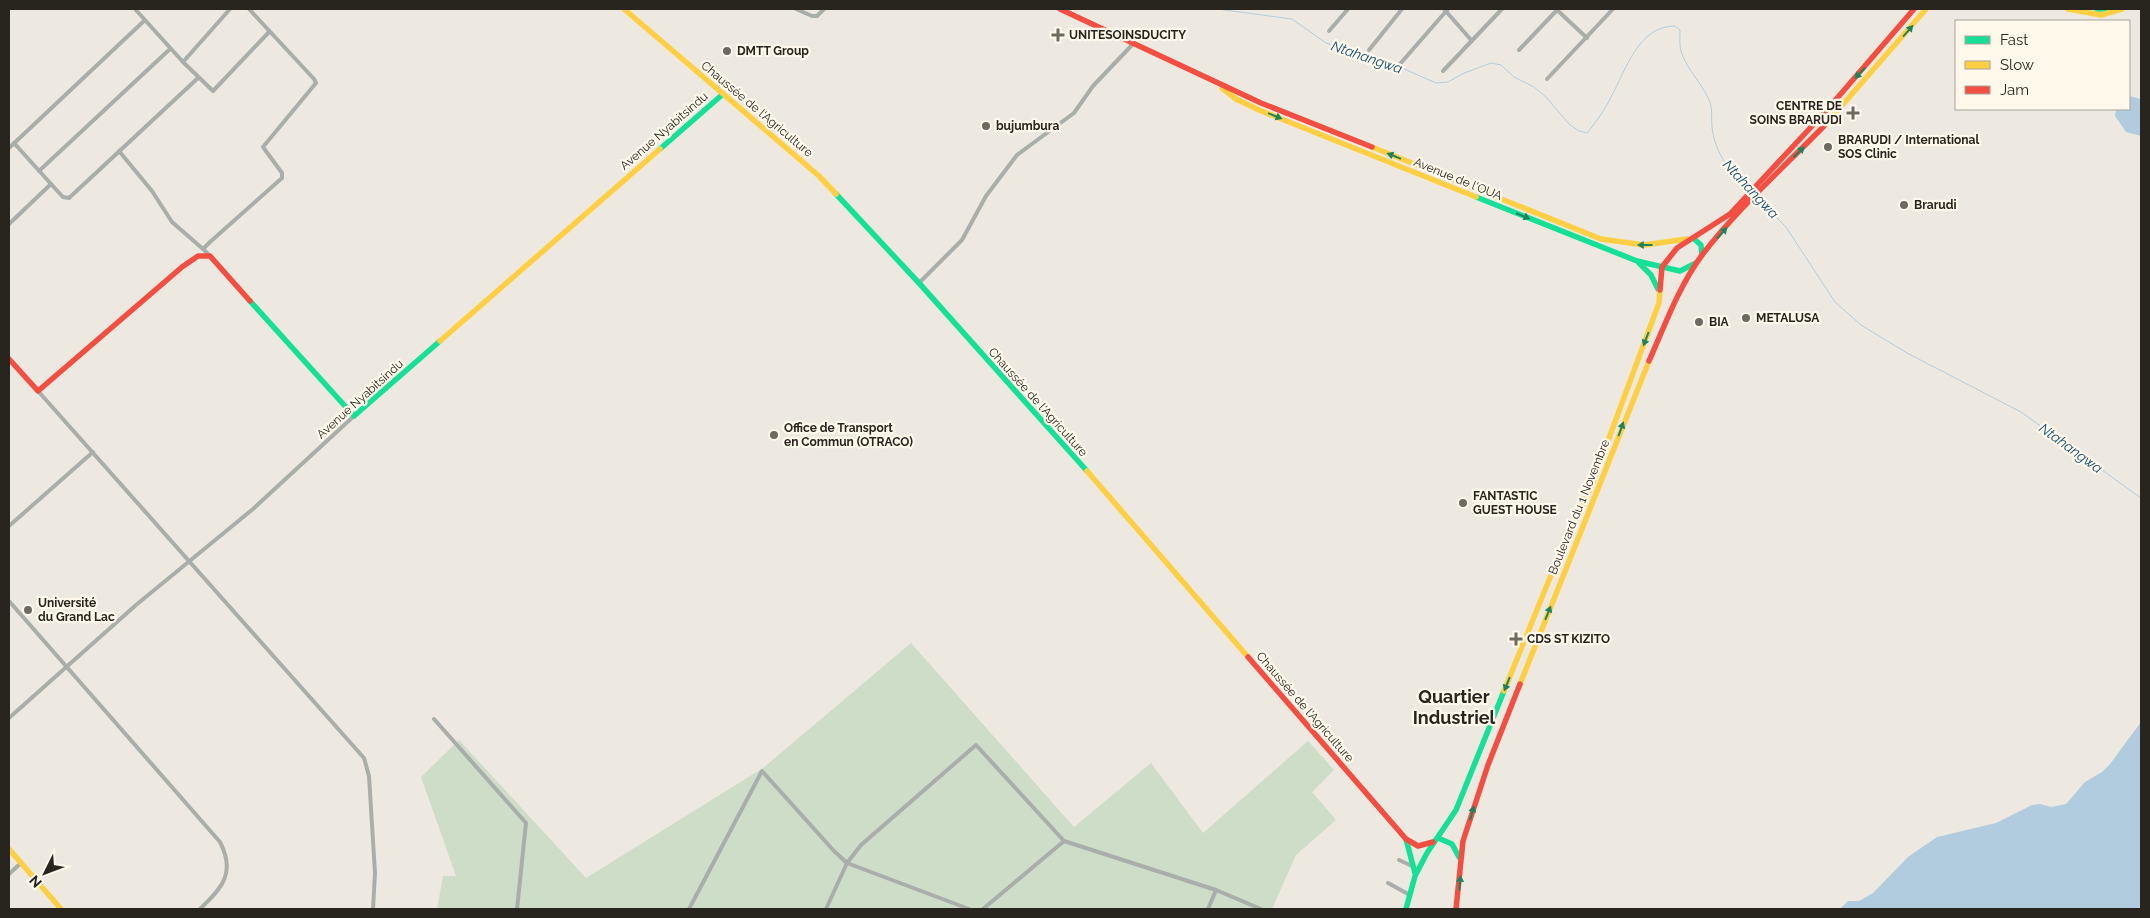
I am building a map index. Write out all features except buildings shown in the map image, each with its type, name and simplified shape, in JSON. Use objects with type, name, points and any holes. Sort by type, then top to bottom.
[{"type":"main road","name":"Chaussée de l'Agriculture","points":[[624,9],[819,176],[918,282],[1098,483],[1406,839],[1411,851],[1412,866],[1415,873]]},
{"type":"main road","name":"Avenue de l'OUA","points":[[1060,9],[1217,84],[1236,99],[1260,106],[1601,239],[1644,245],[1669,244],[1693,238]]},
{"type":"main road","name":"Boulevard du 1 Novembre","points":[[1457,908],[1463,841],[1488,765],[1631,402],[1680,292],[1696,262],[1746,201],[1759,182],[1826,111],[1914,9]]},
{"type":"main road","name":"Boulevard du 1 Novembre","points":[[1406,909],[1408,894],[1415,873],[1456,810],[1558,558],[1592,484],[1654,317],[1662,267],[1677,248],[1718,223],[1764,186],[1833,117],[1926,9]]},
{"type":"main road","points":[[2068,9],[2101,15],[2122,9]]},
{"type":"main road","points":[[2097,9],[2107,9]]},
{"type":"main road","name":"Avenue Nyabitsindu","points":[[354,416],[723,94]]},
{"type":"main road","name":"Avenue de l'OUA","points":[[1260,106],[1637,261],[1680,271],[1696,262]]},
{"type":"main road","points":[[1693,238],[1701,244],[1702,255]]},
{"type":"main road","points":[[9,359],[38,391],[182,268],[198,256],[210,256],[354,416]]},
{"type":"main road","points":[[1637,261],[1651,275],[1659,292]]},
{"type":"main road","points":[[1622,400],[1631,402]]},
{"type":"main road","points":[[1517,658],[1528,663]]},
{"type":"main road","points":[[1406,839],[1418,846],[1445,839],[1455,845],[1460,861]]},
{"type":"main road","points":[[9,849],[61,909]]},
{"type":"street","points":[[135,9],[170,49],[211,91],[215,91],[269,32]]},
{"type":"street","points":[[183,62],[230,9]]},
{"type":"street","points":[[203,249],[282,178],[282,173],[263,147],[315,85],[314,79],[249,9]]},
{"type":"street","points":[[796,9],[812,16],[817,16],[824,9]]},
{"type":"street","points":[[1329,31],[1348,9]]},
{"type":"street","points":[[1369,50],[1402,9]]},
{"type":"street","points":[[1400,64],[1446,9],[1472,41]]},
{"type":"street","points":[[1443,71],[1502,9]]},
{"type":"street","points":[[1519,50],[1557,9],[1587,38]]},
{"type":"street","points":[[1547,79],[1613,9]]},
{"type":"street","points":[[9,148],[145,20]]},
{"type":"street","points":[[918,282],[962,240],[986,196],[1018,155],[1074,114],[1094,86],[1133,44]]},
{"type":"street","points":[[39,171],[170,49]]},
{"type":"street","points":[[14,143],[63,197],[68,198],[198,78]]},
{"type":"street","points":[[119,152],[152,190],[172,222],[210,256]]},
{"type":"street","points":[[9,224],[51,184]]},
{"type":"street","points":[[38,391],[364,758],[369,776],[375,873],[373,909]]},
{"type":"street","name":"Avenue Nyabitsindu","points":[[9,718],[190,560],[253,509],[354,416]]},
{"type":"street","points":[[9,526],[93,452]]},
{"type":"street","points":[[9,601],[220,842],[227,859],[226,878],[215,894],[200,909]]},
{"type":"street","points":[[434,719],[526,823],[516,909]]},
{"type":"street","points":[[826,909],[847,863],[861,846],[976,745],[1064,841],[1216,890],[1261,909]]},
{"type":"street","points":[[689,909],[762,771],[847,863],[968,909]]},
{"type":"street","points":[[983,909],[1064,841]]},
{"type":"street","points":[[1399,860],[1412,866]]},
{"type":"street","points":[[9,874],[21,863]]},
{"type":"street","points":[[1388,883],[1408,894]]},
{"type":"street","points":[[1208,909],[1216,890]]},
{"type":"green space","points":[[911,643],[1074,827],[1151,763],[1203,833],[1308,741],[1334,770],[1312,792],[1336,820],[1296,855],[1272,909],[437,909],[443,876],[456,876],[421,777],[459,740],[586,878],[763,768]]},
{"type":"water","points":[[2130,96],[2141,99],[2141,136],[2126,132],[2115,116],[2116,110],[2130,110]]},
{"type":"water","points":[[2141,722],[2141,909],[1840,909],[1848,901],[1859,901],[1873,893],[1908,857],[1937,837],[1996,823],[2032,805],[2040,804],[2051,807],[2066,804],[2085,782],[2102,772],[2110,764]]},
{"type":"waterway","name":"Ntahangwa","points":[[1217,9],[1292,19],[1326,43],[1386,61],[1436,83],[1448,82],[1462,74],[1491,63],[1501,65],[1514,77],[1534,87],[1546,97],[1569,124],[1579,131],[1587,133],[1606,107],[1628,63],[1642,41],[1662,28],[1675,26],[1680,30],[1682,54],[1710,103],[1716,146],[1729,169],[1748,189]]},
{"type":"waterway","name":"Ntahangwa","points":[[1756,197],[1786,227],[1835,302],[1861,325],[1907,353],[2021,412],[2141,498]]},
{"type":"traffic: fast","points":[[2097,9],[2107,9]]},
{"type":"traffic: fast","points":[[660,149],[723,94]]},
{"type":"traffic: fast","points":[[836,194],[919,283],[1087,471]]},
{"type":"traffic: fast","points":[[1476,197],[1637,261],[1680,271],[1696,263]]},
{"type":"traffic: fast","points":[[1693,238],[1701,245],[1702,255]]},
{"type":"traffic: fast","points":[[1639,263],[1651,275],[1658,289]]},
{"type":"traffic: fast","points":[[250,301],[354,416],[440,341]]},
{"type":"traffic: fast","points":[[1406,909],[1415,876],[1427,853],[1456,810],[1504,691]]},
{"type":"traffic: fast","points":[[1438,838],[1452,844],[1459,857]]},
{"type":"traffic: fast","points":[[1406,839],[1415,873]]},
{"type":"traffic: slow","points":[[624,9],[819,176],[836,194]]},
{"type":"traffic: slow","points":[[1824,126],[1926,9]]},
{"type":"traffic: slow","points":[[2068,9],[2101,15],[2122,9]]},
{"type":"traffic: slow","points":[[1222,88],[1236,99],[1259,110],[1476,197]]},
{"type":"traffic: slow","points":[[1372,147],[1601,239],[1644,245],[1687,239]]},
{"type":"traffic: slow","points":[[440,341],[660,149]]},
{"type":"traffic: slow","points":[[1504,691],[1558,558],[1592,484],[1659,303],[1660,290]]},
{"type":"traffic: slow","points":[[1520,684],[1649,361]]},
{"type":"traffic: slow","points":[[1087,471],[1248,657]]},
{"type":"traffic: slow","points":[[9,849],[61,909]]},
{"type":"traffic: jam","points":[[1060,9],[1261,103],[1372,147]]},
{"type":"traffic: jam","points":[[1660,290],[1662,267],[1677,248],[1730,214],[1826,111],[1914,9]]},
{"type":"traffic: jam","points":[[1649,361],[1679,293],[1702,255],[1746,205],[1824,126]]},
{"type":"traffic: jam","points":[[9,359],[38,391],[182,267],[198,256],[210,256],[250,301]]},
{"type":"traffic: jam","points":[[1248,657],[1406,839],[1418,846],[1433,842]]},
{"type":"traffic: jam","points":[[1456,909],[1463,841],[1488,765],[1520,684]]},
{"type":"place","name":"UNITESOINSDUCITY","points":[[1058,35]]},
{"type":"place","name":"DMTT Group","points":[[727,51]]},
{"type":"place","name":"CENTRE DE SOINS BRARUDI","points":[[1853,113]]},
{"type":"place","name":"bujumbura","points":[[986,126]]},
{"type":"place","name":"BRARUDI / International SOS Clinic","points":[[1828,147]]},
{"type":"place","name":"Brarudi","points":[[1904,205]]},
{"type":"place","name":"METALUSA","points":[[1746,318]]},
{"type":"place","name":"BIA","points":[[1699,322]]},
{"type":"place","name":"Office de Transport en Commun (OTRACO)","points":[[774,435]]},
{"type":"place","name":"FANTASTIC GUEST HOUSE","points":[[1463,503]]},
{"type":"place","name":"Université du Grand Lac","points":[[28,610]]},
{"type":"place","name":"CDS ST KIZITO","points":[[1516,639]]},
{"type":"district","name":"Quartier Industriel","points":[[1454,708]]}]
